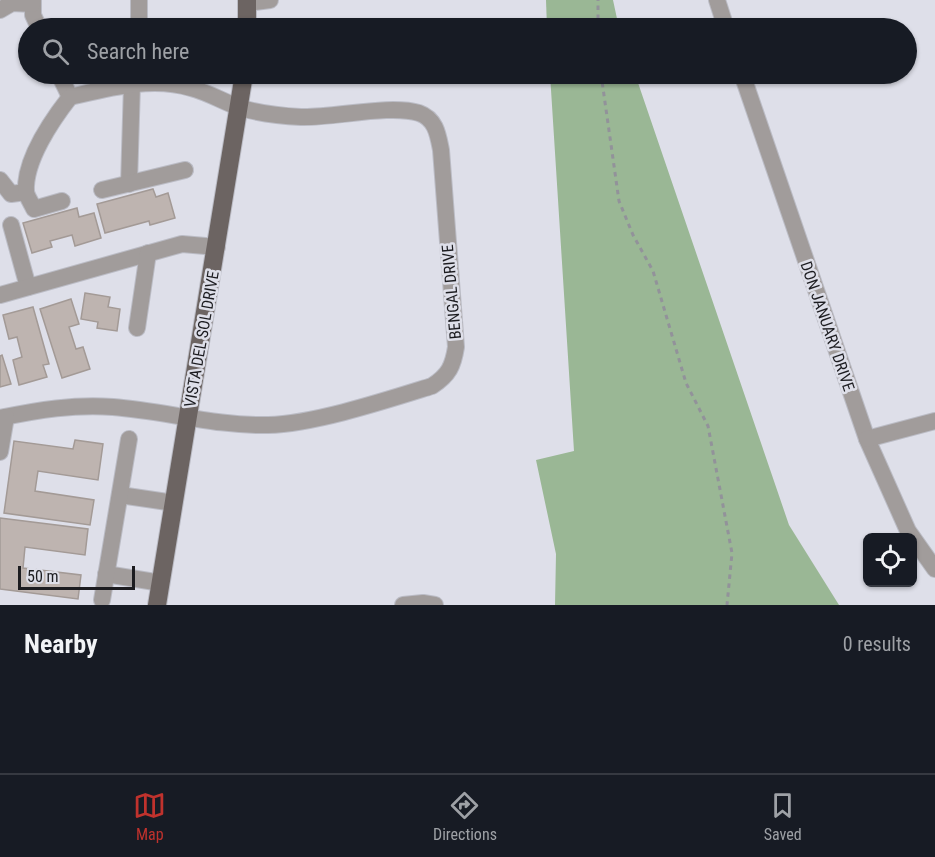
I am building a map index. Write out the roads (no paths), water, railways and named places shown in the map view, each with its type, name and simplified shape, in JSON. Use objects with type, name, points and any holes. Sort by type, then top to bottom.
[{"type":"main road","points":[[246,18],[247,2]]},
{"type":"main road","name":"VISTA DEL SOL DRIVE","points":[[157,605],[243,84]]},
{"type":"street","points":[[139,0],[139,18]]},
{"type":"street","points":[[247,2],[270,0]]},
{"type":"street","points":[[717,0],[723,18]]},
{"type":"street","points":[[0,10],[12,3],[32,2],[34,18]]},
{"type":"street","points":[[62,201],[34,209],[26,192],[33,160],[48,126],[70,97],[64,84]]},
{"type":"street","name":"BENGAL DRIVE","points":[[70,97],[121,84]]},
{"type":"street","points":[[129,184],[137,84]]},
{"type":"street","name":"BENGAL DRIVE","points":[[3,418],[51,408],[79,406],[147,411],[188,419],[268,425],[321,416],[432,386],[450,372],[456,347],[441,150],[431,121],[419,113],[398,111],[300,117],[240,107],[190,87],[167,84]]},
{"type":"street","name":"DON JANUARY DRIVE","points":[[745,84],[867,439],[908,531],[935,569]]},
{"type":"street","points":[[102,190],[184,171]]},
{"type":"street","points":[[0,180],[11,194],[26,192]]},
{"type":"street","points":[[11,225],[28,287]]},
{"type":"street","points":[[0,295],[182,244],[217,247]]},
{"type":"street","points":[[137,328],[148,253]]},
{"type":"street","points":[[0,452],[3,418]]},
{"type":"street","points":[[867,439],[935,421]]},
{"type":"street","points":[[102,600],[129,439]]},
{"type":"street","points":[[120,495],[174,503]]},
{"type":"street","points":[[106,574],[161,583]]},
{"type":"street","points":[[403,605],[423,603],[435,605]]}]
